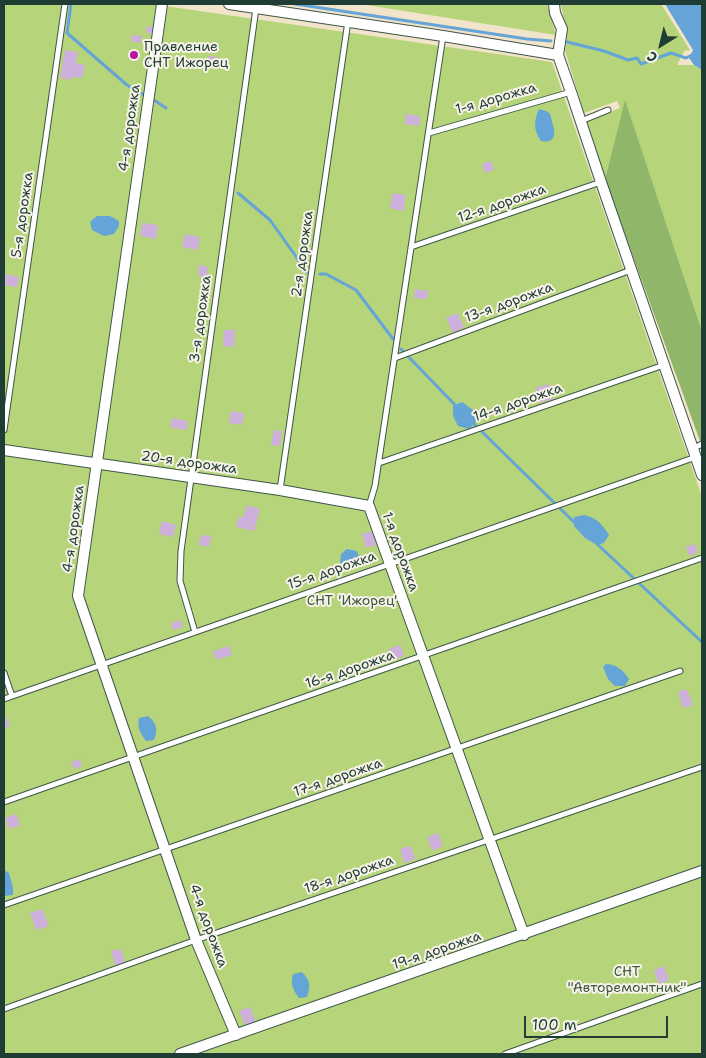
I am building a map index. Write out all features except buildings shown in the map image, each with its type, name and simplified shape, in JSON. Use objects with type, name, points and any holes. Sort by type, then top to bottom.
[{"type":"street","name":"4-я дорожка","points":[[162,4],[78,596],[196,940],[236,1035]]},
{"type":"street","points":[[229,4],[257,6],[558,55]]},
{"type":"street","points":[[554,4],[555,13],[562,29],[558,55],[664,365],[697,449],[702,475]]},
{"type":"street","name":"20-я дорожка","points":[[4,450],[280,490],[369,506]]},
{"type":"street","name":"1-я дорожка","points":[[369,506],[524,935]]},
{"type":"street","name":"19-я дорожка","points":[[180,1054],[702,872]]},
{"type":"lane","name":"5-я дорожка","points":[[4,430],[66,4]]},
{"type":"lane","name":"3-я дорожка","points":[[195,632],[180,581],[181,551],[257,6]]},
{"type":"lane","name":"2-я дорожка","points":[[280,490],[348,22]]},
{"type":"lane","name":"1-я дорожка","points":[[369,506],[375,486],[397,357],[411,247],[443,36]]},
{"type":"lane","name":"1-я дорожка","points":[[429,133],[571,92]]},
{"type":"lane","points":[[581,121],[608,110]]},
{"type":"lane","name":"12-я дорожка","points":[[411,247],[601,182]]},
{"type":"lane","name":"13-я дорожка","points":[[397,357],[632,270]]},
{"type":"lane","name":"14-я дорожка","points":[[379,463],[664,365]]},
{"type":"lane","name":"15-я дорожка","points":[[4,699],[550,508],[697,449]]},
{"type":"lane","name":"16-я дорожка","points":[[4,802],[702,558]]},
{"type":"lane","name":"17-я дорожка","points":[[4,905],[680,671]]},
{"type":"lane","points":[[4,673],[12,696]]},
{"type":"lane","name":"18-я дорожка","points":[[4,1009],[196,940],[702,767]]},
{"type":"lane","points":[[505,1054],[702,984]]},
{"type":"green space","name":"СНТ 'Ижорец'","points":[[4,4],[151,4],[552,62],[702,497],[702,1054],[4,1054]]},
{"type":"green space","points":[[360,4],[547,4],[556,35]]},
{"type":"green space","points":[[561,4],[661,4],[690,50],[684,51],[677,65],[694,65],[702,70],[702,331],[625,101],[605,179],[587,122],[620,108],[617,101],[584,113],[565,50],[567,34]]},
{"type":"green space","points":[[625,100],[702,331],[702,440],[700,441],[605,179]]},
{"type":"water","points":[[665,4],[700,4],[702,8],[702,70],[694,65],[689,58],[693,50]]},
{"type":"water","points":[[539,109],[548,112],[551,116],[554,137],[550,141],[541,141],[537,133],[535,121]]},
{"type":"water","points":[[97,216],[110,216],[119,221],[119,226],[114,234],[104,236],[92,230],[90,222]]},
{"type":"water","points":[[462,402],[473,410],[477,421],[469,429],[458,426],[453,416],[453,406]]},
{"type":"water","points":[[584,515],[596,520],[609,535],[604,543],[597,545],[585,538],[574,526],[574,517]]},
{"type":"water","points":[[347,549],[357,551],[360,559],[356,566],[345,569],[340,562],[341,554]]},
{"type":"water","points":[[606,664],[619,668],[624,673],[629,679],[625,686],[615,686],[608,679],[603,667]]},
{"type":"water","points":[[148,716],[155,724],[156,733],[154,740],[146,741],[138,721],[139,718]]},
{"type":"water","points":[[4,870],[9,873],[13,895],[4,896]]},
{"type":"water","points":[[302,972],[309,983],[309,990],[307,997],[299,998],[293,987],[292,978],[293,974]]},
{"type":"waterway","points":[[71,4],[67,33],[127,85],[144,95]]},
{"type":"waterway","points":[[295,4],[551,41]]},
{"type":"waterway","points":[[567,42],[604,51],[628,60],[637,58],[641,64],[671,53],[686,58],[692,55]]},
{"type":"waterway","points":[[154,100],[166,108]]},
{"type":"waterway","points":[[238,193],[270,220],[307,272]]},
{"type":"waterway","points":[[320,274],[326,274],[356,290],[393,339]]},
{"type":"waterway","points":[[401,349],[458,408]]},
{"type":"waterway","points":[[473,423],[577,525]]},
{"type":"waterway","points":[[596,543],[702,642]]},
{"type":"place","name":"Правление СНТ Ижорец","points":[[134,55]]},
{"type":"park label","name":"СНТ \"Авторемонтник\"","points":[[627,980]]}]
